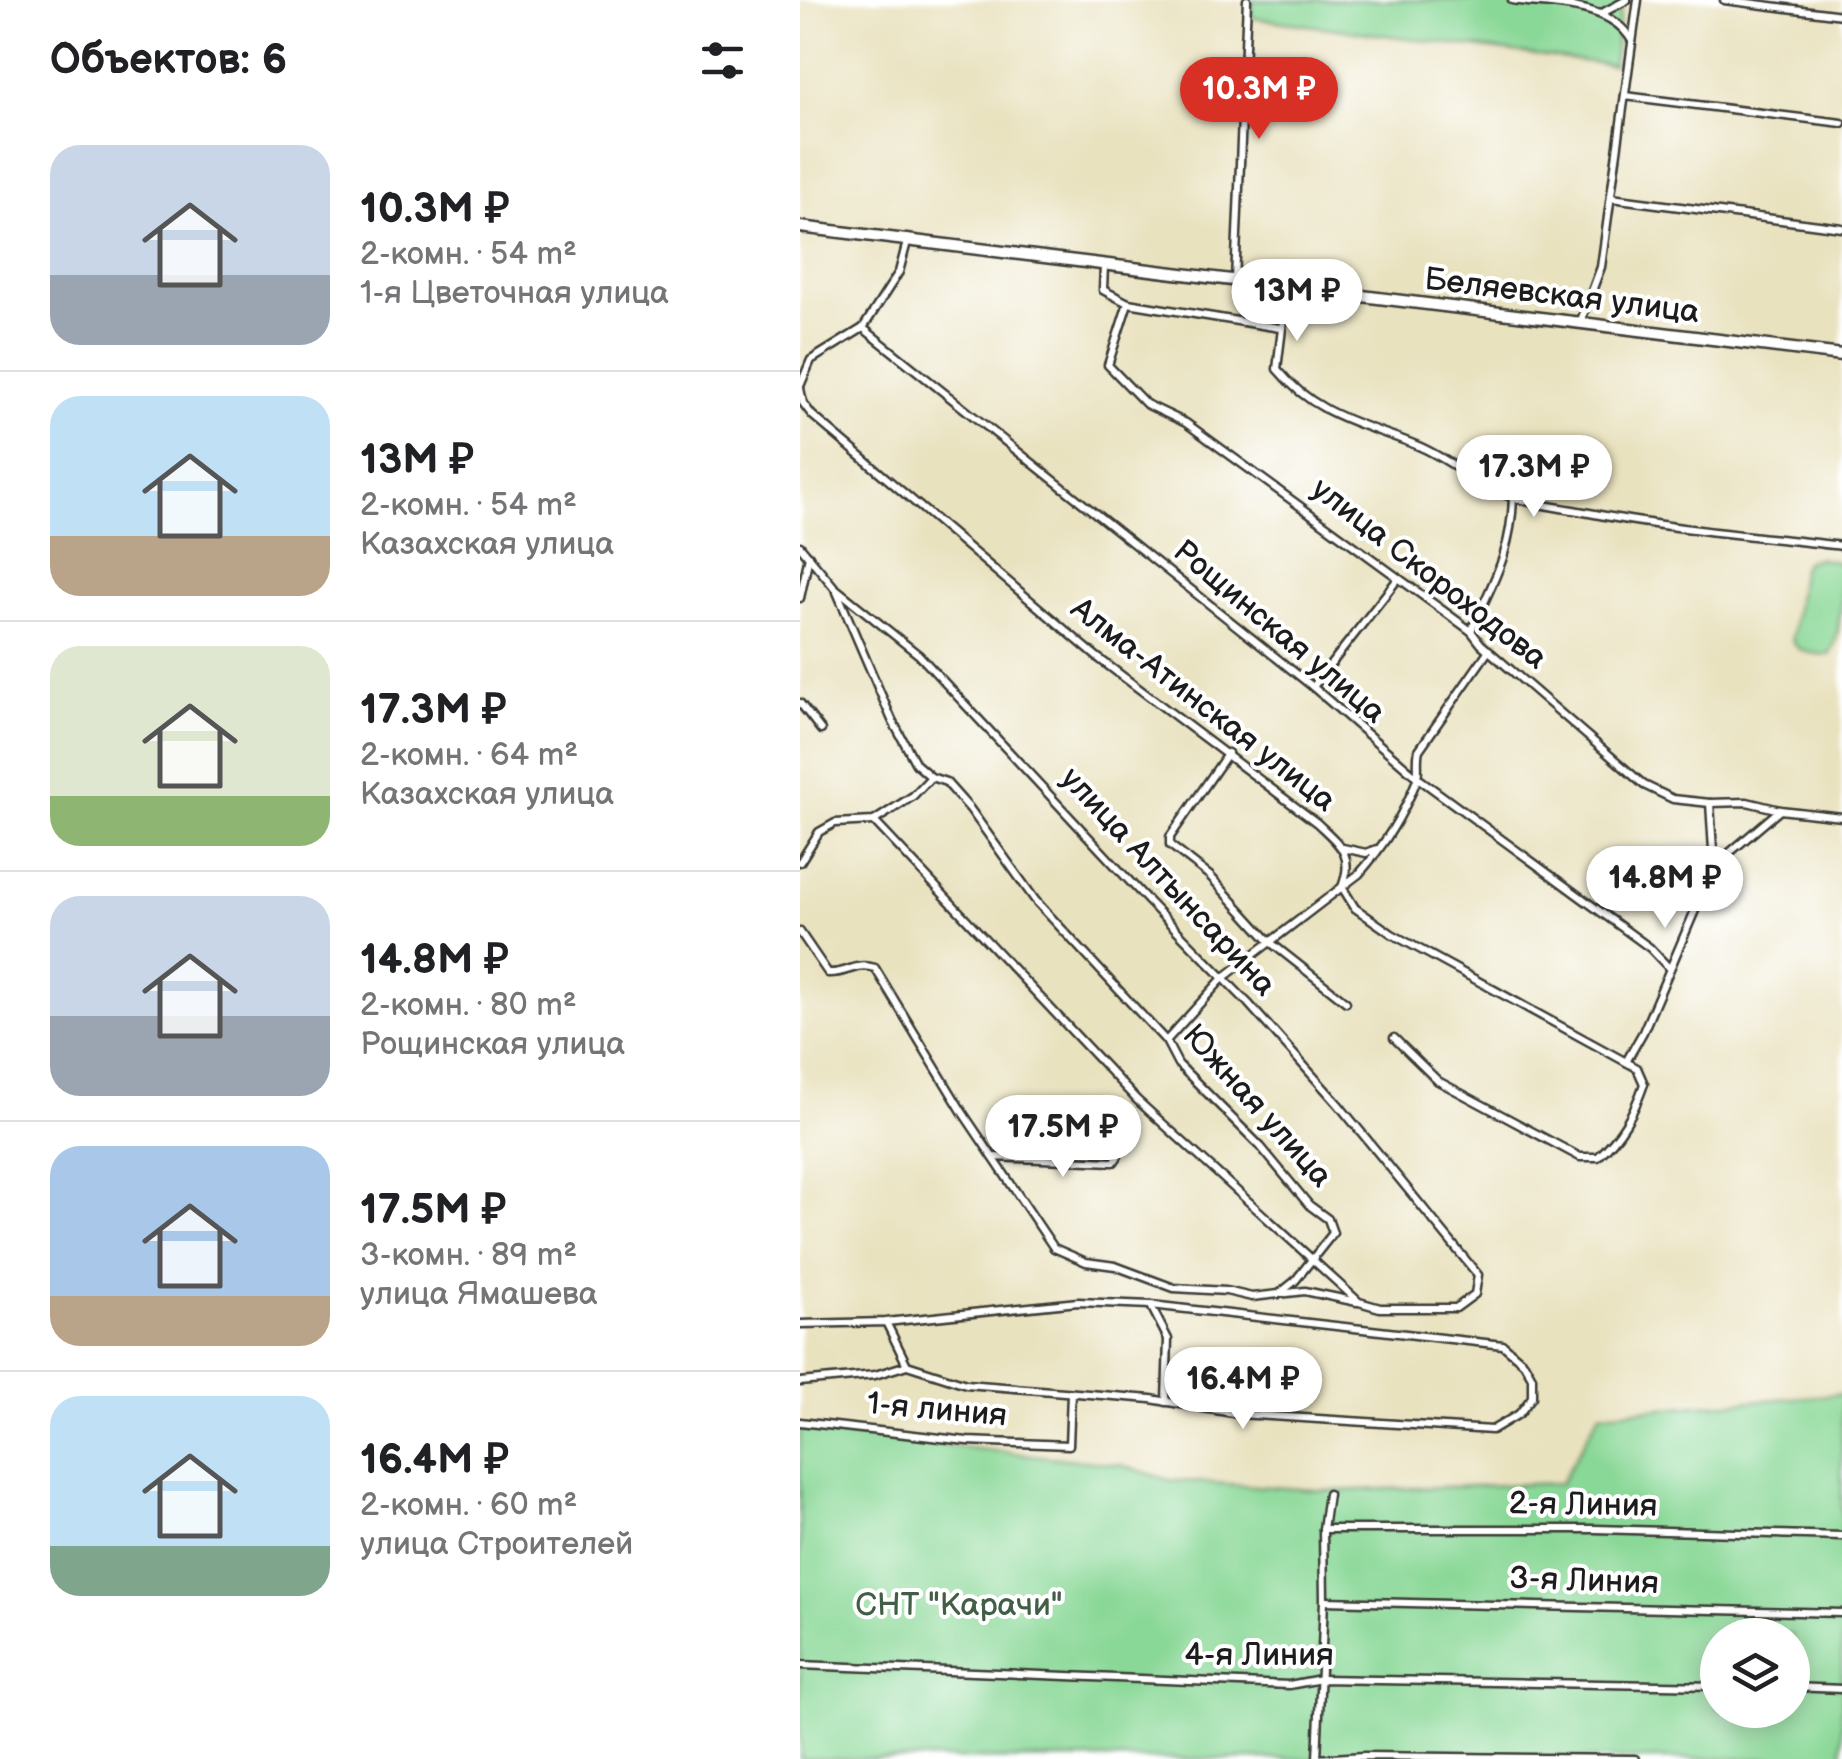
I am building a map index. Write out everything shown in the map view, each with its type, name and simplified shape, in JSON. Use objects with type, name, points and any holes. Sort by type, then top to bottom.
[{"type":"main road","name":"Беляевская улица","points":[[800,226],[1842,356]]},
{"type":"street","points":[[1235,282],[1246,0]]},
{"type":"street","points":[[1512,0],[1601,14],[1625,28],[1632,41]]},
{"type":"street","points":[[1601,14],[1627,0]]},
{"type":"street","points":[[1580,323],[1601,267],[1638,0]]},
{"type":"street","points":[[1724,0],[1842,15]]},
{"type":"street","points":[[1625,96],[1842,122]]},
{"type":"street","points":[[1611,198],[1842,228]]},
{"type":"street","points":[[862,328],[899,272],[907,242]]},
{"type":"street","points":[[1104,264],[1103,290],[1128,303],[1280,328]]},
{"type":"street","points":[[1287,288],[1277,369],[1311,404],[1420,446],[1484,486],[1513,498],[1622,519],[1842,546]]},
{"type":"street","name":"улица Скороходова","points":[[1128,303],[1108,364],[1146,404],[1186,424],[1318,516],[1397,580],[1471,631],[1644,785],[1674,799],[1747,802],[1780,810],[1842,816]]},
{"type":"street","name":"Алма-Атинская улица","points":[[862,328],[811,360],[800,387],[812,415],[1097,657],[1228,753],[1342,848],[1348,870],[1342,886]]},
{"type":"street","name":"Рощинская улица","points":[[862,328],[1313,687],[1418,778],[1650,948],[1669,968]]},
{"type":"street","points":[[1471,631],[1502,566],[1512,530],[1513,498]]},
{"type":"street","name":"улица Алтынсарина","points":[[800,546],[834,587],[920,655],[1317,1079],[1478,1275],[1475,1294],[1456,1308],[1380,1308],[1359,1302]]},
{"type":"street","points":[[800,598],[809,555]]},
{"type":"street","points":[[1313,687],[1397,580]]},
{"type":"street","name":"Южная улица","points":[[834,587],[892,720],[916,764],[931,778],[946,782],[1035,900],[1166,1041],[1178,1064],[1309,1205],[1328,1219],[1333,1233],[1312,1260],[1137,1100],[874,821]]},
{"type":"street","points":[[1166,1041],[1223,978],[1359,874],[1382,845],[1418,778],[1419,750],[1488,650]]},
{"type":"street","points":[[800,703],[821,730]]},
{"type":"street","points":[[1228,753],[1170,837],[1170,845],[1210,876],[1270,942],[1346,1002]]},
{"type":"street","points":[[800,862],[819,832],[835,824],[874,821],[913,796],[931,778]]},
{"type":"street","points":[[1710,803],[1714,866]]},
{"type":"street","points":[[1626,1062],[1643,1032],[1714,866],[1780,810]]},
{"type":"street","points":[[1342,848],[1366,854],[1382,845]]},
{"type":"street","points":[[1342,886],[1356,908],[1392,934],[1637,1068],[1644,1084],[1634,1111],[1615,1141],[1598,1157],[1580,1157],[1438,1081],[1394,1038]]},
{"type":"street","points":[[800,932],[828,973],[838,974],[860,964],[875,968],[991,1157],[1054,1248],[1086,1262],[1115,1266],[1174,1288],[1226,1291],[1252,1298],[1305,1291],[1359,1302]]},
{"type":"street","points":[[991,1157],[1114,1162],[1118,1156]]},
{"type":"street","points":[[1280,1293],[1312,1260],[1359,1302]]},
{"type":"street","points":[[800,1324],[886,1322],[1068,1302],[1150,1305],[1503,1345],[1524,1363],[1532,1378],[1532,1397],[1519,1414],[1492,1430],[1240,1414],[1166,1402],[966,1384],[908,1365],[875,1375],[800,1382]]},
{"type":"street","points":[[1150,1305],[1168,1339],[1166,1402]]},
{"type":"street","points":[[886,1322],[908,1365]]},
{"type":"street","name":"1-я линия","points":[[800,1422],[967,1441],[1069,1445],[1071,1393]]},
{"type":"street","points":[[1328,1494],[1317,1759],[1635,1759]]},
{"type":"street","name":"2-я Линия","points":[[1324,1530],[1595,1529],[1842,1536]]},
{"type":"street","name":"3-я Линия","points":[[1324,1601],[1842,1613]]},
{"type":"street","name":"4-я Линия","points":[[800,1665],[1289,1685],[1322,1679],[1700,1686]]},
{"type":"street","points":[[1810,1688],[1842,1689]]},
{"type":"green space","points":[[1252,0],[1622,0],[1613,65],[1252,18]]},
{"type":"green space","points":[[1817,558],[1842,563],[1839,625],[1829,655],[1802,651],[1792,639],[1801,571],[1805,562]]},
{"type":"green space","name":"СНТ \"Карачи\"","points":[[1842,1394],[1842,1759],[800,1759],[800,1429],[1121,1465],[1169,1480],[1330,1491],[1561,1483],[1600,1413]]}]
